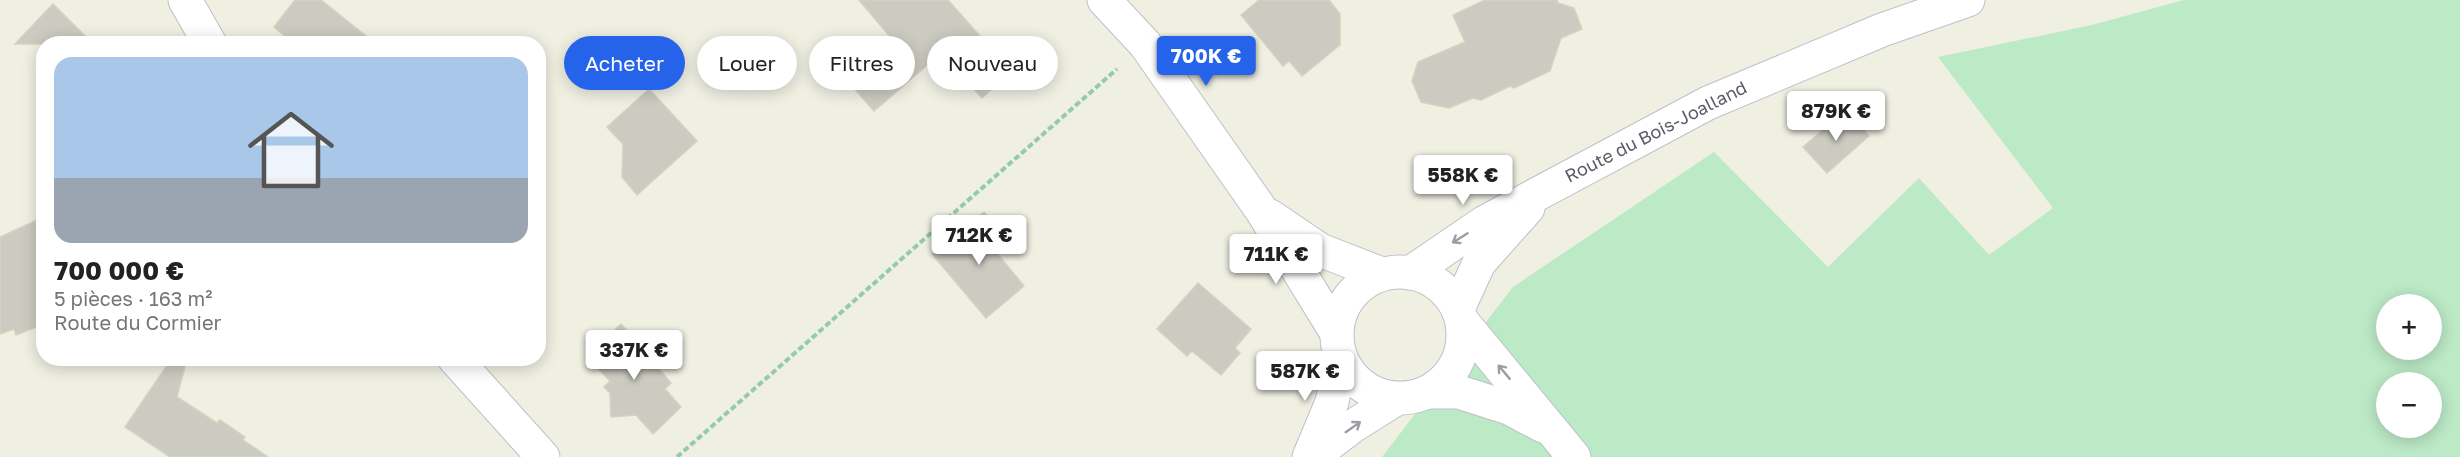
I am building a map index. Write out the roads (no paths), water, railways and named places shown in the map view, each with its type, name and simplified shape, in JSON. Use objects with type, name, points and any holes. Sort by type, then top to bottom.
[{"type":"street","points":[[185,0],[205,36]]},
{"type":"street","points":[[1104,0],[1145,44],[1262,211],[1339,346],[1347,372],[1369,391],[1396,399]]},
{"type":"street","name":"Route du Bois-Joalland","points":[[1396,274],[1485,222],[1707,103],[1841,46],[1968,0]]},
{"type":"street","name":"Route du Bois-Joalland","points":[[1460,315],[1479,263],[1547,188]]},
{"type":"street","points":[[1262,211],[1320,250],[1396,274],[1430,280],[1446,292],[1460,315],[1564,445]]},
{"type":"street","points":[[1310,457],[1332,402],[1339,346],[1340,313],[1350,296],[1365,283],[1396,274]]},
{"type":"street","points":[[1429,392],[1446,379],[1458,362],[1463,341],[1460,315]]},
{"type":"street","points":[[461,366],[543,457]]},
{"type":"street","points":[[1310,457],[1396,399],[1429,392],[1459,392],[1499,405],[1564,445]]}]
